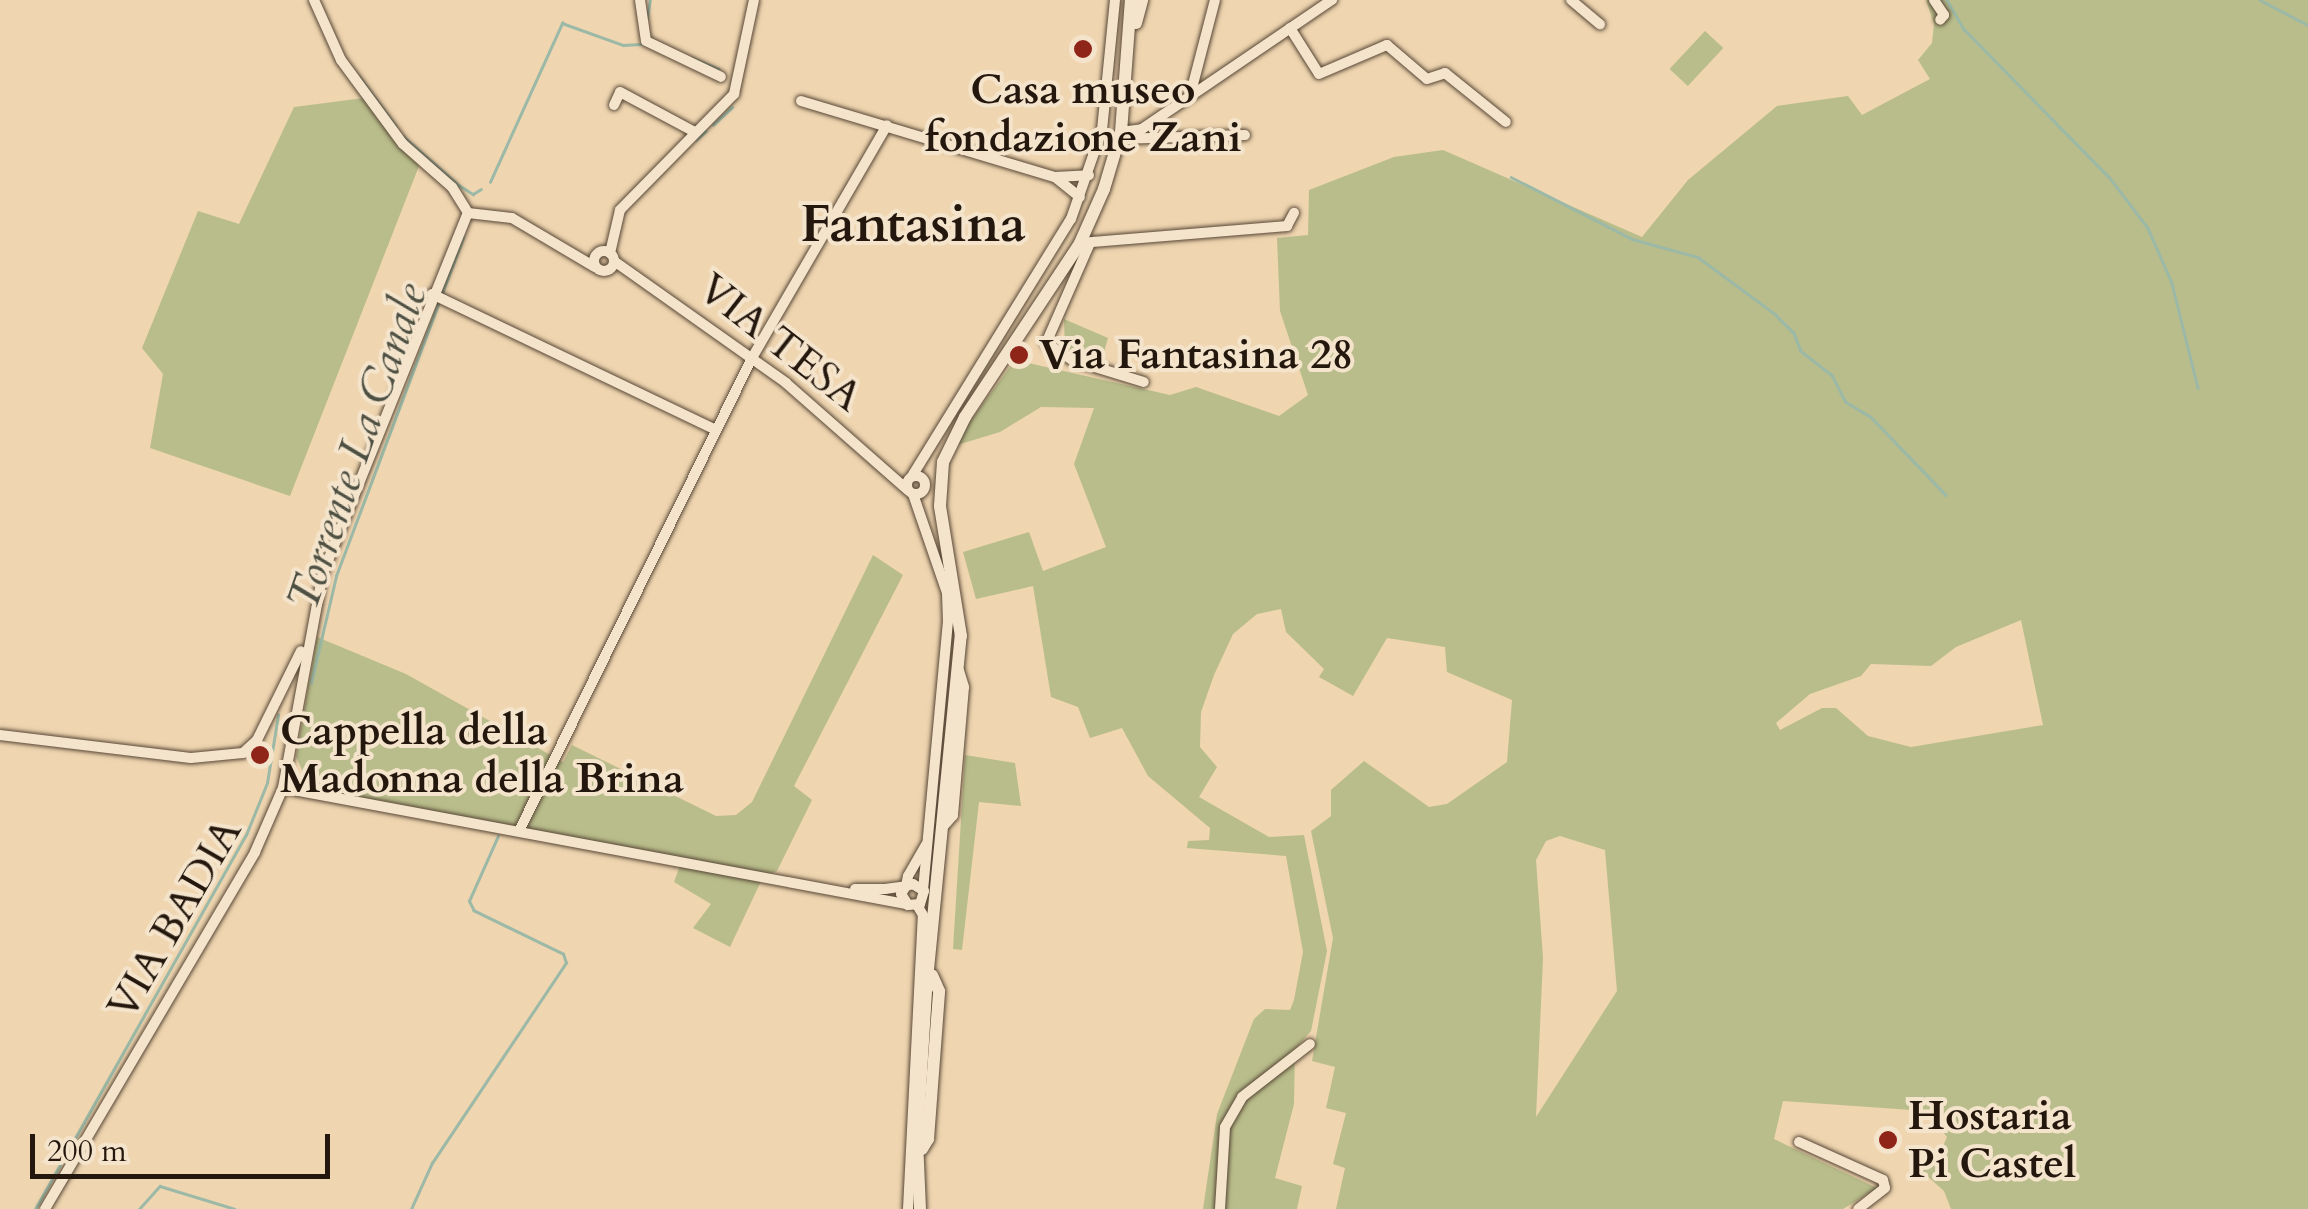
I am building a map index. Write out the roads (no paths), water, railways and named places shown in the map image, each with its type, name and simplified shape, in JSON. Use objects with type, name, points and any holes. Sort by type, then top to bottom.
[{"type":"street","points":[[0,735],[174,756],[242,753],[257,740],[306,641],[323,574],[468,213],[452,188],[403,144],[340,60],[314,0]]},
{"type":"street","points":[[640,0],[646,41],[720,77]]},
{"type":"street","points":[[604,260],[620,210],[734,94],[754,0]]},
{"type":"street","points":[[914,904],[923,891],[948,622],[915,484],[928,446],[1052,253],[1080,197],[1102,130],[1115,0]]},
{"type":"street","points":[[1131,0],[1132,34],[1120,136],[1085,243],[1046,343],[1072,360],[1144,382]]},
{"type":"street","points":[[1132,34],[1142,0]]},
{"type":"street","points":[[1190,96],[1215,0]]},
{"type":"street","points":[[1120,136],[1142,129],[1332,0]]},
{"type":"street","points":[[1571,0],[1600,24]]},
{"type":"street","points":[[1934,0],[1942,18]]},
{"type":"street","points":[[1290,28],[1319,74],[1387,45],[1427,79],[1445,73],[1506,122]]},
{"type":"street","points":[[614,105],[620,92],[695,132]]},
{"type":"street","points":[[800,101],[1055,176],[1089,174]]},
{"type":"street","points":[[519,830],[752,358],[887,125]]},
{"type":"street","points":[[1120,136],[1245,135]]},
{"type":"street","points":[[1055,176],[1080,197]]},
{"type":"street","name":"VIA TESA","points":[[468,213],[512,218],[580,257],[604,260],[633,274],[752,358],[884,467],[915,484]]},
{"type":"street","points":[[1085,243],[1287,226],[1294,213]]},
{"type":"street","points":[[920,1209],[922,1150],[918,1120],[938,908],[944,824],[940,814],[958,671],[960,608],[940,506],[943,462],[964,417],[1085,243]]},
{"type":"street","points":[[433,295],[716,430]]},
{"type":"street","name":"VIA BADIA","points":[[45,1209],[255,852],[282,788],[306,641]]},
{"type":"street","points":[[282,788],[938,908]]},
{"type":"street","points":[[908,1209],[923,915],[906,886],[926,845]]},
{"type":"street","points":[[839,890],[906,886],[938,890]]},
{"type":"street","points":[[1220,1209],[1225,1127],[1242,1097],[1310,1044]]},
{"type":"street","points":[[1799,1142],[1883,1180],[1886,1188],[1858,1209]]},
{"type":"waterway","points":[[647,18],[650,0]]},
{"type":"waterway","points":[[1947,0],[1964,29],[2110,178],[2148,228],[2172,283],[2198,388]]},
{"type":"waterway","points":[[2260,0],[2308,25]]},
{"type":"waterway","points":[[490,182],[562,23],[623,45],[641,44]]},
{"type":"waterway","points":[[690,57],[719,69]]},
{"type":"waterway","name":"Torrente La Canale","points":[[359,76],[396,126]]},
{"type":"waterway","points":[[713,125],[732,107]]},
{"type":"waterway","points":[[696,140],[706,131]]},
{"type":"waterway","name":"Torrente La Canale","points":[[403,136],[459,185],[473,194],[481,189]]},
{"type":"waterway","points":[[1511,177],[1632,239],[1698,257],[1775,314],[1794,333],[1801,351],[1832,375],[1846,402],[1871,417],[1946,495]]},
{"type":"waterway","name":"Torrente La Canale","points":[[441,296],[463,238]]},
{"type":"waterway","name":"Torrente La Canale","points":[[311,683],[336,576],[438,304]]},
{"type":"waterway","name":"Torrente La Canale","points":[[35,1209],[246,835],[267,783],[278,715]]},
{"type":"waterway","points":[[411,1209],[432,1163],[566,963],[563,954],[474,911],[469,901],[498,836]]},
{"type":"waterway","points":[[139,1209],[160,1186],[235,1209]]},
{"type":"place","name":"Casa museo fondazione Zani","points":[[1083,49]]},
{"type":"place","name":"Via Fantasina 28","points":[[1019,355]]},
{"type":"place","name":"Cappella della Madonna della Brina","points":[[260,755]]},
{"type":"place","name":"Hostaria Pi Castel","points":[[1888,1140]]},
{"type":"district","name":"Fantasina","points":[[913,226]]}]
